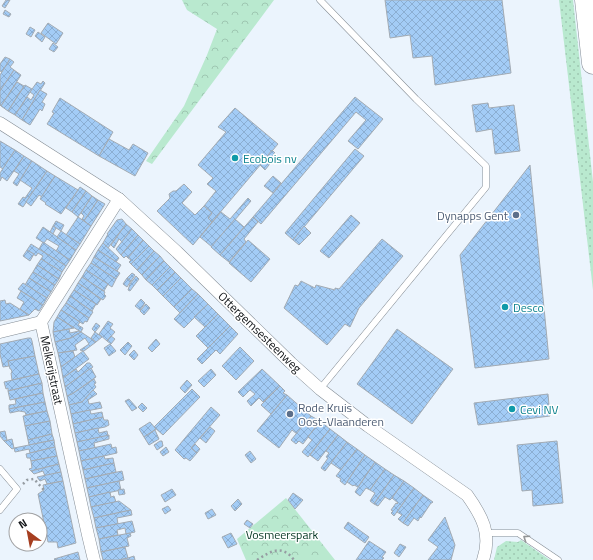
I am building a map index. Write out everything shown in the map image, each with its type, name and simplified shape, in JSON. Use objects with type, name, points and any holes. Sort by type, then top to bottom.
[{"type":"highway","points":[[586,0],[593,62]]},
{"type":"street","name":"Ottergemsesteenweg","points":[[0,123],[119,199],[177,252],[291,363],[320,389],[368,426],[467,495],[479,512],[487,533],[486,554],[484,560]]},
{"type":"street","name":"Melkerijstraat","points":[[94,560],[41,322],[119,199]]},
{"type":"street","points":[[0,332],[41,322]]},
{"type":"lane","points":[[320,0],[416,99],[486,166],[486,187],[320,389]]},
{"type":"lane","points":[[0,470],[17,488],[0,510]]},
{"type":"lane","points":[[487,533],[518,533],[558,560]]},
{"type":"path","points":[[27,480],[34,479],[44,490]]},
{"type":"path","points":[[257,560],[268,553],[280,550],[289,554],[294,560]]},
{"type":"green space","points":[[182,0],[274,0],[152,164],[146,161],[184,106],[217,29],[187,10]]},
{"type":"green space","points":[[559,0],[573,0],[593,182],[593,290]]},
{"type":"green space","name":"Vosmeerspark","points":[[286,498],[335,560],[246,560],[237,539]]},
{"type":"green space","points":[[521,540],[550,560],[494,560],[497,547],[506,541],[518,542]]},
{"type":"building","points":[[6,0],[10,0],[5,8],[2,6]]},
{"type":"building","points":[[385,0],[502,0],[511,73],[435,85],[432,56],[413,58],[410,35],[390,38]]},
{"type":"building","points":[[5,10],[11,14],[9,17],[3,14]]},
{"type":"building","points":[[48,23],[63,33],[56,44],[41,33]]},
{"type":"building","points":[[30,27],[35,30],[31,37],[26,34]]},
{"type":"building","points":[[38,32],[45,37],[42,42],[35,36]]},
{"type":"building","points":[[53,43],[58,47],[54,52],[49,49]]},
{"type":"building","points":[[5,57],[10,59],[2,72],[0,71],[0,64]]},
{"type":"building","points":[[10,59],[14,62],[10,67],[14,70],[0,91],[0,75]]},
{"type":"building","points":[[14,70],[21,75],[1,106],[0,91]]},
{"type":"building","points":[[43,81],[45,83],[22,120],[15,115],[27,97],[31,100],[34,95],[30,92],[37,82],[41,84]]},
{"type":"building","points":[[17,82],[24,86],[8,111],[1,106]]},
{"type":"building","points":[[25,85],[32,89],[15,115],[8,111]]},
{"type":"building","points":[[40,90],[47,94],[42,102],[45,104],[42,111],[40,109],[30,125],[22,120]]},
{"type":"building","points":[[355,97],[383,119],[358,149],[348,141],[366,120],[356,112],[261,224],[253,217]]},
{"type":"building","points":[[60,98],[113,132],[99,156],[47,124],[54,113],[52,112]]},
{"type":"building","points":[[488,103],[489,108],[514,105],[520,151],[495,154],[492,129],[476,132],[472,105]]},
{"type":"building","name":"Ecobois nv","points":[[235,108],[278,144],[212,222],[208,218],[212,213],[204,206],[216,191],[207,184],[213,178],[198,165],[226,132],[218,127]]},
{"type":"building","points":[[109,139],[129,150],[133,144],[148,153],[135,176],[99,156]]},
{"type":"building","points":[[0,141],[15,150],[3,169],[0,167]]},
{"type":"building","points":[[355,149],[364,156],[293,240],[285,233]]},
{"type":"building","points":[[15,150],[24,156],[7,181],[2,177],[0,181],[0,173]]},
{"type":"building","points":[[272,150],[275,153],[271,158],[273,160],[265,170],[260,165]]},
{"type":"building","points":[[24,156],[32,161],[17,186],[13,183],[19,174],[14,171]]},
{"type":"building","points":[[32,161],[47,171],[23,207],[18,204],[23,197],[25,198],[32,188],[20,180]]},
{"type":"building","name":"Desco","points":[[530,165],[549,359],[475,368],[460,255]]},
{"type":"building","points":[[47,171],[55,176],[42,197],[39,195],[31,206],[26,202]]},
{"type":"building","points":[[55,176],[78,190],[61,214],[40,199]]},
{"type":"building","points":[[273,176],[281,183],[273,193],[264,186]]},
{"type":"building","points":[[184,184],[192,192],[182,203],[195,215],[204,206],[212,213],[208,218],[212,222],[193,245],[157,211],[170,198],[169,194],[176,191]]},
{"type":"building","points":[[80,187],[86,191],[72,212],[66,208]]},
{"type":"building","points":[[86,191],[92,196],[78,217],[72,212]]},
{"type":"building","points":[[92,196],[98,200],[84,221],[82,219],[84,216],[81,213]]},
{"type":"building","points":[[248,198],[251,201],[212,247],[200,237],[221,212],[230,219]]},
{"type":"building","points":[[98,200],[105,204],[91,226],[84,221]]},
{"type":"building","points":[[351,215],[360,223],[329,258],[320,251]]},
{"type":"building","points":[[78,217],[91,226],[80,244],[66,235]]},
{"type":"building","points":[[253,217],[258,222],[244,239],[246,242],[229,262],[220,255]]},
{"type":"building","points":[[122,219],[126,224],[108,248],[103,243],[107,234],[117,220]]},
{"type":"building","points":[[235,219],[244,227],[220,255],[211,247]]},
{"type":"building","points":[[56,221],[64,225],[61,231],[53,226]]},
{"type":"building","points":[[126,224],[132,229],[122,242],[119,239],[114,248],[111,245]]},
{"type":"building","points":[[53,226],[56,228],[53,234],[50,232]]},
{"type":"building","points":[[304,226],[311,233],[299,245],[293,240]]},
{"type":"building","points":[[43,227],[76,250],[70,260],[56,251],[59,246],[47,239],[44,243],[36,238]]},
{"type":"building","points":[[132,229],[138,235],[121,255],[116,249]]},
{"type":"building","points":[[61,231],[80,244],[76,250],[57,237]]},
{"type":"building","points":[[138,235],[143,240],[128,258],[126,256],[124,258],[121,255]]},
{"type":"building","points":[[382,239],[403,256],[359,308],[350,327],[345,324],[327,345],[284,308],[295,285],[298,286],[301,281],[315,288],[316,285],[335,290],[335,288],[339,289]]},
{"type":"building","points":[[143,240],[149,246],[131,264],[129,262],[131,260],[128,258]]},
{"type":"building","points":[[248,240],[270,259],[251,282],[229,263]]},
{"type":"building","points":[[43,242],[70,260],[66,266],[39,249]]},
{"type":"building","points":[[103,243],[119,258],[116,262],[98,250]]},
{"type":"building","points":[[31,244],[66,266],[62,272],[41,259],[43,256],[38,253],[36,256],[27,250]]},
{"type":"building","points":[[149,246],[154,251],[137,270],[131,264]]},
{"type":"building","points":[[27,250],[34,254],[30,261],[23,256]]},
{"type":"building","points":[[98,250],[121,265],[117,271],[94,257]]},
{"type":"building","points":[[154,251],[160,256],[142,275],[137,270]]},
{"type":"building","points":[[160,256],[164,261],[146,280],[142,275]]},
{"type":"building","points":[[94,257],[120,273],[116,279],[91,263]]},
{"type":"building","points":[[41,259],[62,272],[59,279],[37,265]]},
{"type":"building","points":[[164,261],[170,267],[152,285],[146,280]]},
{"type":"building","points":[[91,263],[116,279],[112,287],[86,270]]},
{"type":"building","points":[[37,265],[59,279],[55,285],[33,272]]},
{"type":"building","points":[[170,267],[175,272],[157,290],[152,285]]},
{"type":"building","points":[[86,270],[108,284],[104,291],[82,277]]},
{"type":"building","points":[[33,272],[55,285],[51,292],[29,278]]},
{"type":"building","points":[[175,272],[181,278],[163,296],[157,290]]},
{"type":"building","points":[[132,273],[135,275],[131,281],[127,278]]},
{"type":"building","points":[[136,276],[139,279],[130,291],[128,290],[130,284]]},
{"type":"building","points":[[82,277],[105,292],[104,294],[106,296],[103,300],[78,283]]},
{"type":"building","points":[[29,278],[51,292],[47,298],[25,285]]},
{"type":"building","points":[[127,278],[131,281],[127,287],[123,284]]},
{"type":"building","points":[[181,278],[192,289],[174,307],[163,296]]},
{"type":"building","points":[[23,283],[47,298],[43,305],[18,289]]},
{"type":"building","points":[[78,283],[101,299],[97,305],[74,290]]},
{"type":"building","points":[[192,289],[198,294],[180,313],[174,307]]},
{"type":"building","points":[[74,290],[96,304],[92,311],[70,296]]},
{"type":"building","points":[[21,291],[43,305],[39,311],[35,309],[29,315],[20,309],[24,302],[17,298]]},
{"type":"building","points":[[198,294],[208,304],[184,328],[174,319]]},
{"type":"building","points":[[70,296],[93,312],[89,318],[66,303]]},
{"type":"building","points":[[141,299],[145,303],[140,310],[135,306]]},
{"type":"building","points":[[5,300],[6,304],[10,303],[29,315],[0,321],[0,301]]},
{"type":"building","points":[[66,303],[89,318],[87,322],[85,321],[83,324],[61,310]]},
{"type":"building","points":[[146,304],[150,308],[144,315],[140,311]]},
{"type":"building","points":[[208,304],[218,314],[205,327],[194,317]]},
{"type":"building","points":[[61,310],[80,322],[78,325],[83,328],[81,332],[57,317]]},
{"type":"building","points":[[218,314],[230,326],[208,348],[196,336]]},
{"type":"building","points":[[57,317],[74,328],[53,332],[54,322]]},
{"type":"building","points":[[108,321],[113,324],[110,328],[115,332],[107,341],[99,334]]},
{"type":"building","points":[[96,323],[100,326],[95,332],[92,329]]},
{"type":"building","points":[[230,326],[238,334],[220,354],[216,350],[202,364],[197,359]]},
{"type":"building","points":[[69,329],[70,333],[81,332],[71,338],[55,342],[53,332]]},
{"type":"building","points":[[397,329],[453,369],[412,424],[357,384]]},
{"type":"building","points":[[81,332],[96,342],[84,351],[80,350],[89,344],[85,338],[75,345],[77,350],[58,353],[55,342],[71,338]]},
{"type":"building","points":[[95,332],[102,337],[96,342],[91,338]]},
{"type":"building","points":[[111,336],[115,339],[111,344],[107,341]]},
{"type":"building","points":[[31,338],[35,356],[8,361],[9,366],[3,367],[0,354],[0,344]]},
{"type":"building","points":[[156,339],[160,344],[152,352],[148,348]]},
{"type":"building","points":[[128,342],[132,346],[125,355],[120,350]]},
{"type":"building","points":[[110,344],[116,351],[109,356],[104,348]]},
{"type":"building","points":[[240,347],[254,361],[236,380],[222,366]]},
{"type":"building","points":[[134,350],[138,355],[134,360],[129,355]]},
{"type":"building","points":[[73,351],[75,357],[61,367],[58,353]]},
{"type":"building","points":[[83,351],[89,359],[63,378],[61,367]]},
{"type":"building","points":[[35,356],[39,374],[12,380],[12,372],[8,361]]},
{"type":"building","points":[[87,363],[90,363],[93,367],[65,387],[63,378],[76,369],[78,372]]},
{"type":"building","points":[[91,368],[96,377],[67,396],[65,387]]},
{"type":"building","points":[[211,369],[216,375],[204,387],[198,381]]},
{"type":"building","points":[[262,369],[280,386],[263,402],[259,398],[251,406],[247,401],[255,394],[250,390],[243,397],[238,392]]},
{"type":"building","points":[[39,374],[42,383],[8,391],[8,388],[6,389],[4,382]]},
{"type":"building","points":[[94,379],[96,383],[94,384],[96,387],[82,402],[69,405],[67,396]]},
{"type":"building","points":[[187,380],[192,385],[185,393],[180,388]]},
{"type":"building","points":[[42,383],[43,393],[10,400],[8,391]]},
{"type":"building","points":[[280,386],[285,391],[283,393],[287,395],[271,414],[261,405]]},
{"type":"building","points":[[192,389],[200,397],[163,435],[154,427]]},
{"type":"building","points":[[93,390],[97,394],[88,400],[89,404],[100,402],[102,408],[71,414],[69,405],[82,402]]},
{"type":"building","points":[[43,393],[45,402],[9,409],[9,405],[16,404],[15,399]]},
{"type":"building","name":"Cevi NV","points":[[548,394],[550,416],[478,425],[474,403]]},
{"type":"building","points":[[287,395],[311,416],[297,434],[292,430],[279,448],[257,431]]},
{"type":"building","points":[[129,399],[137,408],[132,411],[125,401]]},
{"type":"building","points":[[45,402],[47,411],[26,415],[25,412],[19,411],[10,413],[9,409]]},
{"type":"building","points":[[142,403],[147,408],[143,412],[138,407]]},
{"type":"building","points":[[211,407],[220,415],[191,448],[197,453],[190,461],[186,458],[184,459],[175,450]]},
{"type":"building","points":[[90,410],[91,414],[102,412],[103,417],[73,424],[71,414]]},
{"type":"building","points":[[47,411],[50,421],[25,426],[23,416]]},
{"type":"building","points":[[311,416],[320,421],[303,444],[299,441],[296,444],[291,440]]},
{"type":"building","points":[[103,417],[104,420],[108,420],[109,425],[75,433],[73,424]]},
{"type":"building","points":[[50,421],[52,434],[28,440],[25,426]]},
{"type":"building","points":[[320,421],[330,429],[308,457],[302,452],[312,440],[308,437]]},
{"type":"building","points":[[150,422],[156,429],[144,437],[139,429]]},
{"type":"building","points":[[210,427],[215,431],[206,443],[200,438]]},
{"type":"building","points":[[98,428],[99,433],[107,431],[108,436],[77,442],[75,433]]},
{"type":"building","points":[[330,429],[338,435],[318,461],[310,455]]},
{"type":"building","points":[[155,430],[159,439],[149,445],[144,437]]},
{"type":"building","points":[[5,431],[7,440],[4,441],[0,436],[0,432]]},
{"type":"building","points":[[52,434],[54,440],[29,445],[28,440]]},
{"type":"building","points":[[109,435],[109,439],[94,443],[95,448],[79,451],[77,442]]},
{"type":"building","points":[[338,435],[347,442],[325,471],[321,468],[328,458],[326,457],[329,453],[326,451]]},
{"type":"building","points":[[12,439],[14,448],[12,449],[4,441]]},
{"type":"building","points":[[54,440],[55,447],[30,453],[29,449],[15,452],[14,448]]},
{"type":"building","points":[[162,441],[163,446],[157,450],[154,445]]},
{"type":"building","points":[[557,441],[563,503],[533,506],[532,490],[522,491],[517,445]]},
{"type":"building","points":[[347,442],[357,449],[341,470],[331,463]]},
{"type":"building","points":[[111,444],[112,448],[116,447],[117,453],[81,461],[79,451]]},
{"type":"building","points":[[195,444],[200,449],[197,453],[191,448]]},
{"type":"building","points":[[55,447],[57,456],[31,461],[30,458],[27,458],[26,454]]},
{"type":"building","points":[[166,447],[169,452],[163,456],[160,452]]},
{"type":"building","points":[[357,449],[365,455],[345,485],[340,481],[341,479],[336,476]]},
{"type":"building","points":[[250,451],[256,459],[251,463],[245,455]]},
{"type":"building","points":[[365,455],[375,462],[358,487],[353,486],[347,482]]},
{"type":"building","points":[[57,456],[59,464],[31,471],[29,469],[32,468],[31,461]]},
{"type":"building","points":[[104,456],[105,459],[113,458],[114,463],[83,470],[81,461]]},
{"type":"building","points":[[375,462],[385,469],[370,490],[366,488],[360,496],[355,492]]},
{"type":"building","points":[[114,463],[116,472],[85,479],[83,470]]},
{"type":"building","points":[[59,464],[61,472],[45,476],[43,471],[34,474],[31,471]]},
{"type":"building","points":[[385,469],[394,475],[374,504],[370,501],[375,493],[370,490]]},
{"type":"building","points":[[122,471],[124,480],[87,488],[85,479]]},
{"type":"building","points":[[61,472],[63,481],[47,484],[45,479],[40,481],[37,477]]},
{"type":"building","points":[[394,475],[404,481],[390,500],[385,497],[378,506],[374,504]]},
{"type":"building","points":[[63,481],[76,543],[58,548],[57,542],[48,542],[48,512],[42,512],[38,494],[44,490],[43,485]]},
{"type":"building","points":[[119,481],[121,490],[89,497],[87,488]]},
{"type":"building","points":[[404,481],[414,488],[394,516],[391,513],[393,511],[391,510],[396,503],[398,503],[392,498]]},
{"type":"building","points":[[414,488],[423,495],[403,523],[398,519],[402,515],[397,512]]},
{"type":"building","points":[[124,489],[125,494],[119,495],[118,490]]},
{"type":"building","points":[[172,489],[176,495],[165,502],[161,495]]},
{"type":"building","points":[[110,492],[111,497],[114,496],[116,502],[91,507],[89,497]]},
{"type":"building","points":[[293,493],[303,500],[295,509],[288,500]]},
{"type":"building","points":[[423,495],[433,502],[418,521],[414,518],[408,526],[403,523]]},
{"type":"building","points":[[238,499],[242,504],[235,511],[231,506]]},
{"type":"building","points":[[119,501],[131,510],[94,518],[91,507]]},
{"type":"building","points":[[168,506],[171,510],[165,514],[162,509]]},
{"type":"building","points":[[212,509],[216,515],[208,519],[205,513]]},
{"type":"building","points":[[131,510],[132,515],[117,518],[118,524],[96,528],[94,518]]},
{"type":"building","points":[[445,517],[455,545],[451,560],[428,560],[438,547],[428,540]]},
{"type":"building","points":[[247,520],[253,524],[250,528],[244,524]]},
{"type":"building","points":[[132,521],[135,532],[126,534],[125,528],[117,530],[118,535],[99,539],[96,528]]},
{"type":"building","points":[[348,522],[369,537],[365,543],[344,528]]},
{"type":"building","points":[[130,533],[131,536],[127,538],[129,546],[101,552],[99,539]]},
{"type":"building","points":[[231,533],[237,544],[228,548],[222,537]]},
{"type":"building","points":[[369,541],[386,552],[382,557],[384,558],[382,560],[356,560]]},
{"type":"building","points":[[400,544],[406,547],[399,557],[394,553]]},
{"type":"building","points":[[125,547],[128,558],[119,560],[103,560],[101,552]]},
{"type":"building","points":[[78,552],[80,560],[54,559]]},
{"type":"building","points":[[134,556],[135,560],[119,560],[128,558]]},
{"type":"place","name":"Ecobois nv","points":[[235,158]]},
{"type":"place","name":"Dynapps Gent","points":[[516,215]]},
{"type":"place","name":"Desco","points":[[505,307]]},
{"type":"place","name":"Cevi NV","points":[[512,409]]},
{"type":"place","name":"Rode Kruis Oost-Vlaanderen","points":[[290,414]]}]
